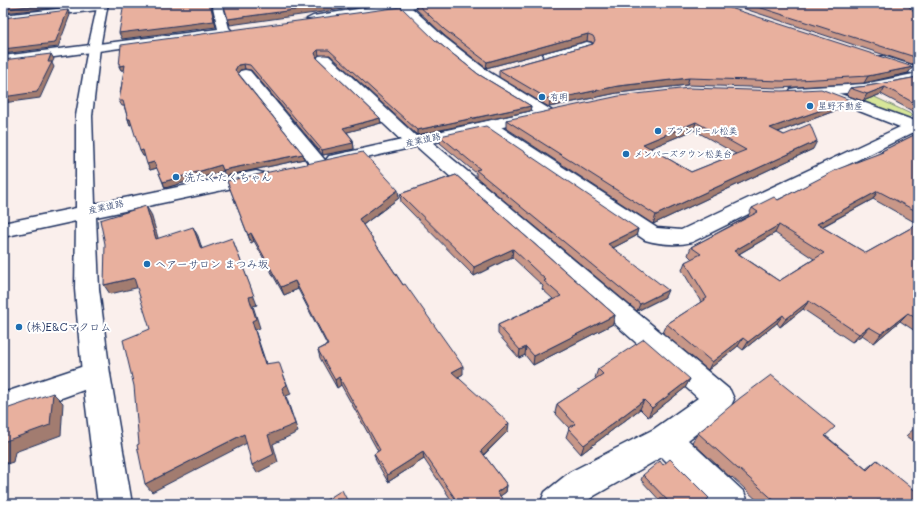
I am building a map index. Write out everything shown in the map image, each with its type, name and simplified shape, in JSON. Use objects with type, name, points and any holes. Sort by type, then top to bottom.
[{"type":"street","points":[[217,3],[224,31]]},
{"type":"street","points":[[303,21],[403,4],[426,3]]},
{"type":"street","points":[[403,4],[440,40],[484,75],[499,71]]},
{"type":"street","points":[[3,18],[103,5],[94,48],[84,116],[87,211],[87,289],[96,374],[115,504]]},
{"type":"street","points":[[312,8],[319,19]]},
{"type":"street","points":[[3,60],[240,29]]},
{"type":"street","points":[[536,60],[587,46]]},
{"type":"street","points":[[868,55],[918,71]]},
{"type":"street","points":[[324,59],[416,142],[720,399],[665,439],[582,484],[557,504]]},
{"type":"street","name":"産業道路","points":[[245,74],[311,165],[553,112],[484,75]]},
{"type":"street","points":[[779,93],[864,88],[918,77]]},
{"type":"street","points":[[821,91],[916,127]]},
{"type":"street","points":[[489,126],[652,235],[684,237],[916,127]]},
{"type":"street","name":"産業道路","points":[[3,230],[87,211],[268,174]]},
{"type":"street","points":[[3,406],[96,374]]},
{"type":"street","points":[[665,439],[732,504]]},
{"type":"green space","points":[[864,92],[913,115],[909,119],[843,95]]},
{"type":"building","points":[[3,3],[57,3],[3,9]]},
{"type":"building","points":[[124,3],[210,3],[214,21],[119,33]]},
{"type":"building","points":[[223,3],[345,3],[228,19]]},
{"type":"building","points":[[416,3],[715,3],[913,67],[868,76],[782,81],[689,78],[618,86],[550,100],[499,70],[593,44],[595,40],[593,36],[588,34],[487,62],[445,30]]},
{"type":"building","points":[[746,3],[906,3],[918,17],[918,58]]},
{"type":"building","points":[[401,7],[435,40],[478,74],[531,106],[417,130],[329,50],[318,50],[315,53],[317,58],[380,118],[343,128],[353,140],[350,140],[353,143],[322,150],[250,65],[244,64],[238,65],[235,70],[303,154],[223,170],[221,165],[163,182],[154,162],[147,164],[143,150],[140,151],[123,101],[119,101],[125,65],[119,66],[121,45]]},
{"type":"building","points":[[68,10],[55,43],[3,49],[3,18]]},
{"type":"building","points":[[51,54],[48,62],[52,62],[37,92],[3,97],[3,60]]},
{"type":"building","points":[[918,77],[918,105],[885,87],[867,94],[850,88],[868,86]]},
{"type":"building","points":[[689,88],[782,91],[821,89],[850,100],[770,128],[784,135],[810,124],[817,141],[656,215],[506,120],[619,96]],"holes":[[[696,122],[746,150],[691,172],[643,144]]]},
{"type":"building","points":[[486,126],[638,229],[608,244],[668,290],[640,304],[476,170],[480,169],[440,136]]},
{"type":"building","points":[[918,133],[918,212],[878,191],[817,224],[866,253],[918,224],[918,320],[908,313],[881,334],[869,327],[859,334],[809,301],[786,319],[783,315],[748,342],[743,338],[712,362],[667,324],[707,298],[685,262],[701,254],[691,247],[758,212],[752,208],[774,197],[778,200],[838,169],[883,152],[882,151]],"holes":[[[779,225],[824,253],[779,281],[734,251]]]},
{"type":"building","points":[[363,152],[398,190],[359,219],[403,285],[405,284],[463,366],[452,372],[509,423],[481,451],[507,485],[497,492],[506,504],[459,504],[423,452],[387,475],[374,454],[380,450],[339,377],[335,380],[318,350],[328,345],[295,281],[281,287],[251,233],[248,235],[227,181]]},
{"type":"building","points":[[456,175],[615,315],[534,356],[526,347],[520,350],[498,325],[561,296],[513,249],[474,267],[400,194]]},
{"type":"building","points":[[146,206],[156,239],[193,227],[201,249],[232,238],[254,296],[249,297],[256,319],[252,321],[265,364],[279,362],[287,385],[282,388],[295,424],[268,435],[274,454],[252,465],[244,434],[145,484],[137,445],[139,444],[134,386],[123,340],[150,329],[134,278],[104,285],[105,244],[100,220]]},
{"type":"building","points":[[644,339],[690,379],[652,408],[644,400],[584,445],[568,428],[575,424],[557,404],[603,374],[598,369]]},
{"type":"building","points":[[771,375],[835,427],[825,436],[867,470],[877,460],[918,493],[918,504],[882,504],[878,500],[874,504],[778,504],[698,433],[740,398]]},
{"type":"building","points":[[53,393],[50,425],[3,442],[3,410]]},
{"type":"building","points":[[670,459],[709,498],[703,504],[671,504],[643,475],[660,461],[663,465]]},
{"type":"building","points":[[342,490],[349,504],[320,504]]},
{"type":"place","name":"有明","points":[[542,97]]},
{"type":"place","name":"星野不動産","points":[[810,106]]},
{"type":"place","name":"プランドール松美","points":[[658,131]]},
{"type":"place","name":"メンバーズタウン松美台","points":[[626,154]]},
{"type":"place","name":"洗たくたくちゃん","points":[[176,177]]},
{"type":"place","name":"ヘアーサロン まつみ坂","points":[[147,264]]},
{"type":"place","name":"(株)E&Cマクロム","points":[[19,327]]}]
